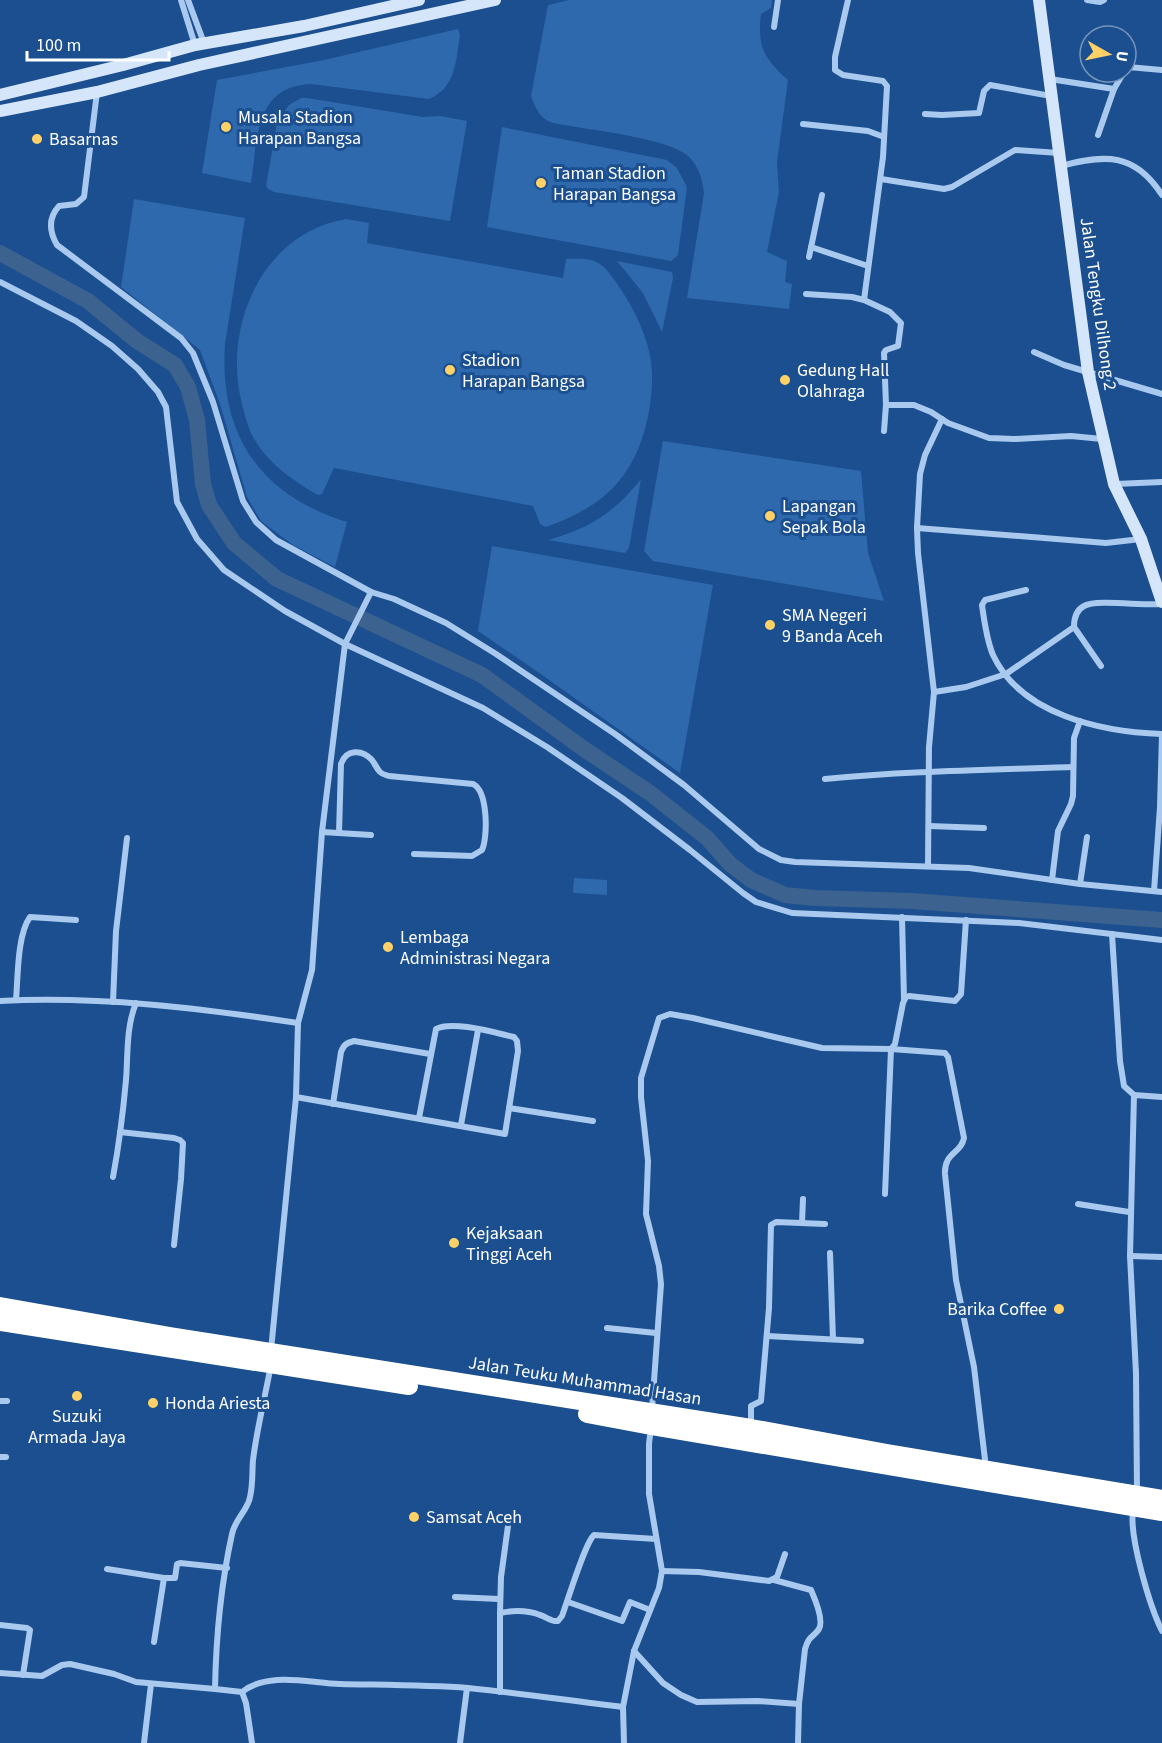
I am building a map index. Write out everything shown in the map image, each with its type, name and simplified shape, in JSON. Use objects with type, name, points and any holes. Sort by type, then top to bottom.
[{"type":"highway","name":"Jalan Teuku Muhammad Hasan","points":[[0,1306],[218,1350]]},
{"type":"highway","name":"Jalan Teuku Muhammad Hasan","points":[[0,1322],[218,1350],[577,1406],[1135,1501],[1162,1499]]},
{"type":"highway","name":"Jalan Teuku Muhammad Hasan","points":[[652,1419],[751,1428],[934,1467],[986,1469],[1135,1501],[1162,1512]]},
{"type":"main road","points":[[0,95],[199,44],[304,26],[419,0]]},
{"type":"main road","points":[[0,111],[97,92],[199,65],[495,0]]},
{"type":"main road","name":"Jalan Tengku Dilhong 2","points":[[1040,0],[1088,372],[1114,484],[1141,539],[1162,603]]},
{"type":"main road","points":[[304,26],[309,42]]},
{"type":"main road","points":[[123,65],[128,84]]},
{"type":"street","points":[[181,0],[199,44]]},
{"type":"street","points":[[188,0],[199,44]]},
{"type":"street","points":[[774,27],[778,0]]},
{"type":"street","points":[[848,0],[834,68],[843,75],[885,82],[887,87],[881,179],[864,300]]},
{"type":"street","points":[[1087,0],[1100,2],[1104,0]]},
{"type":"street","points":[[1138,68],[1162,70]]},
{"type":"street","points":[[1049,78],[1114,89]]},
{"type":"street","points":[[1098,135],[1117,84]]},
{"type":"street","points":[[926,114],[979,113],[985,89],[990,85],[1051,96]]},
{"type":"street","points":[[97,92],[84,197],[76,204],[59,206],[53,213],[50,225],[51,235],[57,245],[182,338],[193,353],[213,402],[243,501],[256,522],[276,540],[370,592],[394,599],[446,623],[496,654],[624,741],[684,785],[759,849],[781,860],[969,868],[1080,884],[1162,892]]},
{"type":"street","points":[[803,124],[868,131],[884,136]]},
{"type":"street","points":[[881,179],[944,189],[952,187],[1015,150],[1059,153]]},
{"type":"street","points":[[1060,167],[1108,158],[1126,161],[1145,173],[1162,195]]},
{"type":"street","points":[[809,257],[822,195]]},
{"type":"street","points":[[811,247],[868,266]]},
{"type":"street","points":[[0,282],[76,321],[112,346],[138,369],[158,392],[166,407],[177,502],[197,539],[224,570],[285,611],[345,644],[483,708],[547,747],[622,798],[756,902],[792,913],[1019,923],[1162,940]]},
{"type":"street","points":[[806,294],[864,300],[895,315],[901,323],[898,346],[884,353],[886,405],[884,431]]},
{"type":"street","points":[[1034,352],[1064,365],[1162,394]]},
{"type":"street","points":[[886,405],[914,405],[964,429],[989,438],[1059,436],[1102,439]]},
{"type":"street","points":[[928,866],[930,723],[934,692],[917,528],[920,474],[942,418]]},
{"type":"street","points":[[1114,484],[1162,482]]},
{"type":"street","points":[[917,528],[1106,543],[1141,539]]},
{"type":"street","points":[[1026,590],[985,600],[982,605],[993,655],[1017,687],[1035,701],[1064,716],[1133,733],[1162,734],[1161,807],[1154,891]]},
{"type":"street","points":[[215,1689],[218,1635],[226,1568],[237,1519],[251,1496],[253,1460],[271,1358],[296,1097],[298,1023],[312,970],[322,832],[345,644],[370,592]]},
{"type":"street","points":[[1101,666],[1074,627],[1076,614],[1083,606],[1088,604],[1148,606],[1162,603]]},
{"type":"street","points":[[934,692],[966,687],[1006,674],[1074,627]]},
{"type":"street","points":[[1053,880],[1058,831],[1073,796],[1074,738],[1080,721]]},
{"type":"street","points":[[339,833],[341,764],[345,755],[349,753],[365,755],[374,762],[380,772],[389,776],[473,784],[479,787],[484,798],[486,837],[482,850],[472,856],[414,854]]},
{"type":"street","points":[[825,779],[863,775],[1072,767]]},
{"type":"street","points":[[929,825],[984,828]]},
{"type":"street","points":[[322,832],[371,835]]},
{"type":"street","points":[[1080,884],[1088,837]]},
{"type":"street","points":[[113,1002],[116,931],[127,838]]},
{"type":"street","points":[[16,1000],[23,932],[27,921],[30,917],[36,916],[76,920]]},
{"type":"street","points":[[885,1194],[891,1049],[895,1044],[904,1000],[902,917]]},
{"type":"street","points":[[904,1000],[909,996],[955,1001],[959,999],[962,994],[966,920]]},
{"type":"street","points":[[1112,934],[1120,1061],[1124,1086],[1134,1095],[1162,1097]]},
{"type":"street","points":[[0,1001],[136,1003],[298,1023]]},
{"type":"street","points":[[113,1177],[126,1081],[128,1042],[132,1012],[136,1003]]},
{"type":"street","points":[[624,1743],[623,1707],[634,1651],[659,1588],[662,1571],[649,1494],[649,1444],[661,1284],[659,1266],[646,1214],[648,1161],[641,1097],[641,1078],[659,1018],[670,1014],[693,1018],[822,1048],[942,1052],[948,1057],[964,1138],[959,1148],[947,1159],[945,1174],[956,1280],[974,1367],[986,1469]]},
{"type":"street","points":[[296,1097],[419,1119],[461,1125],[505,1134],[518,1051],[514,1037],[440,1026],[434,1032],[419,1119]]},
{"type":"street","points":[[461,1125],[478,1030]]},
{"type":"street","points":[[333,1104],[341,1052],[347,1042],[354,1041],[430,1054]]},
{"type":"street","points":[[1134,1095],[1130,1212],[1136,1373],[1135,1501],[1132,1532],[1155,1617],[1162,1631]]},
{"type":"street","points":[[509,1108],[593,1121]]},
{"type":"street","points":[[120,1132],[174,1138],[183,1143],[182,1179],[174,1245]]},
{"type":"street","points":[[802,1223],[803,1198]]},
{"type":"street","points":[[1078,1204],[1130,1212]]},
{"type":"street","points":[[751,1428],[751,1406],[762,1399],[771,1225],[776,1222],[825,1224]]},
{"type":"street","points":[[830,1253],[833,1340]]},
{"type":"street","points":[[1130,1256],[1162,1257]]},
{"type":"street","points":[[607,1328],[656,1333]]},
{"type":"street","points":[[767,1336],[861,1341]]},
{"type":"street","points":[[500,1692],[500,1599],[508,1526]]},
{"type":"street","points":[[500,1613],[520,1610],[532,1612],[555,1622],[560,1619],[568,1602],[587,1543],[594,1535],[656,1539]]},
{"type":"street","points":[[774,1580],[784,1554]]},
{"type":"street","points":[[107,1569],[175,1578],[177,1564],[180,1563],[226,1568]]},
{"type":"street","points":[[662,1571],[699,1572],[774,1580],[811,1590],[821,1622],[817,1632],[807,1640],[805,1649],[799,1704],[798,1743]]},
{"type":"street","points":[[154,1642],[164,1578]]},
{"type":"street","points":[[455,1597],[500,1599]]},
{"type":"street","points":[[568,1602],[622,1621],[630,1602],[651,1610]]},
{"type":"street","points":[[0,1625],[30,1630],[23,1675]]},
{"type":"street","points":[[634,1651],[663,1683],[697,1702],[758,1701],[799,1704]]},
{"type":"street","points":[[0,1673],[42,1676],[62,1665],[70,1664],[114,1674],[136,1682],[242,1692],[260,1683],[290,1680],[338,1684],[467,1688],[623,1707]]},
{"type":"street","points":[[144,1743],[151,1684]]},
{"type":"street","points":[[460,1743],[467,1688]]},
{"type":"street","points":[[242,1692],[246,1703],[252,1743]]},
{"type":"shaded area","points":[[569,0],[772,0],[771,8],[761,14],[761,44],[773,65],[788,80],[777,162],[779,192],[767,252],[787,261],[785,282],[792,284],[789,309],[687,298],[704,193],[699,173],[688,156],[663,144],[645,139],[553,123],[539,113],[531,96],[548,5]]},
{"type":"shaded area","points":[[458,29],[460,35],[456,63],[450,81],[438,94],[429,99],[311,84],[292,87],[279,94],[269,105],[262,118],[251,183],[202,173],[217,80],[324,60]]},
{"type":"shaded area","points":[[301,98],[423,117],[440,116],[467,121],[450,221],[274,192],[268,189],[266,186],[277,123],[289,105]]},
{"type":"shaded area","points":[[502,127],[667,160],[677,168],[687,187],[678,255],[671,261],[487,227]]},
{"type":"shaded area","points":[[134,199],[245,218],[225,344],[225,377],[229,406],[238,433],[251,457],[269,478],[290,496],[347,522],[335,567],[293,545],[261,521],[247,497],[220,404],[200,350],[121,287]]},
{"type":"shaded area","name":"Stadion Harapan Bangsa","points":[[346,219],[369,223],[367,243],[563,278],[566,259],[591,260],[606,270],[622,291],[638,319],[649,351],[652,372],[651,400],[645,430],[627,470],[612,489],[586,509],[546,527],[540,524],[533,506],[334,468],[322,494],[318,495],[292,479],[268,458],[251,434],[247,424],[237,375],[238,345],[244,315],[255,288],[271,263],[292,243],[317,228]]},
{"type":"shaded area","points":[[617,261],[672,272],[673,278],[662,332],[643,293]]},
{"type":"shaded area","name":"Lapangan Sepak Bola","points":[[663,441],[861,471],[868,553],[884,601],[653,561],[644,551]]},
{"type":"shaded area","points":[[641,479],[629,548],[625,553],[548,540],[600,518],[621,501]]},
{"type":"shaded area","points":[[492,546],[713,585],[680,773],[478,631]]},
{"type":"shaded area","points":[[574,878],[607,880],[607,895],[573,893]]},
{"type":"waterway","points":[[0,253],[88,301],[137,341],[175,365],[188,387],[197,420],[203,484],[209,505],[234,543],[277,579],[482,675],[584,749],[650,793],[707,838],[730,864],[751,880],[785,895],[815,898],[912,901],[1162,920]]},
{"type":"place","name":"Musala Stadion Harapan Bangsa","points":[[226,127]]},
{"type":"place","name":"Basarnas","points":[[37,139]]},
{"type":"place","name":"Taman Stadion Harapan Bangsa","points":[[541,183]]},
{"type":"place","name":"Stadion Harapan Bangsa","points":[[450,370]]},
{"type":"place","name":"Gedung Hall Olahraga","points":[[785,380]]},
{"type":"place","name":"Lapangan Sepak Bola","points":[[770,516]]},
{"type":"place","name":"SMA Negeri 9 Banda Aceh","points":[[770,625]]},
{"type":"place","name":"Lembaga Administrasi Negara","points":[[388,947]]},
{"type":"place","name":"Kejaksaan Tinggi Aceh","points":[[454,1243]]},
{"type":"place","name":"Barika Coffee","points":[[1059,1309]]},
{"type":"place","name":"Suzuki Armada Jaya","points":[[77,1396]]},
{"type":"place","name":"Honda Ariesta","points":[[153,1403]]},
{"type":"place","name":"Samsat Aceh","points":[[414,1517]]}]
